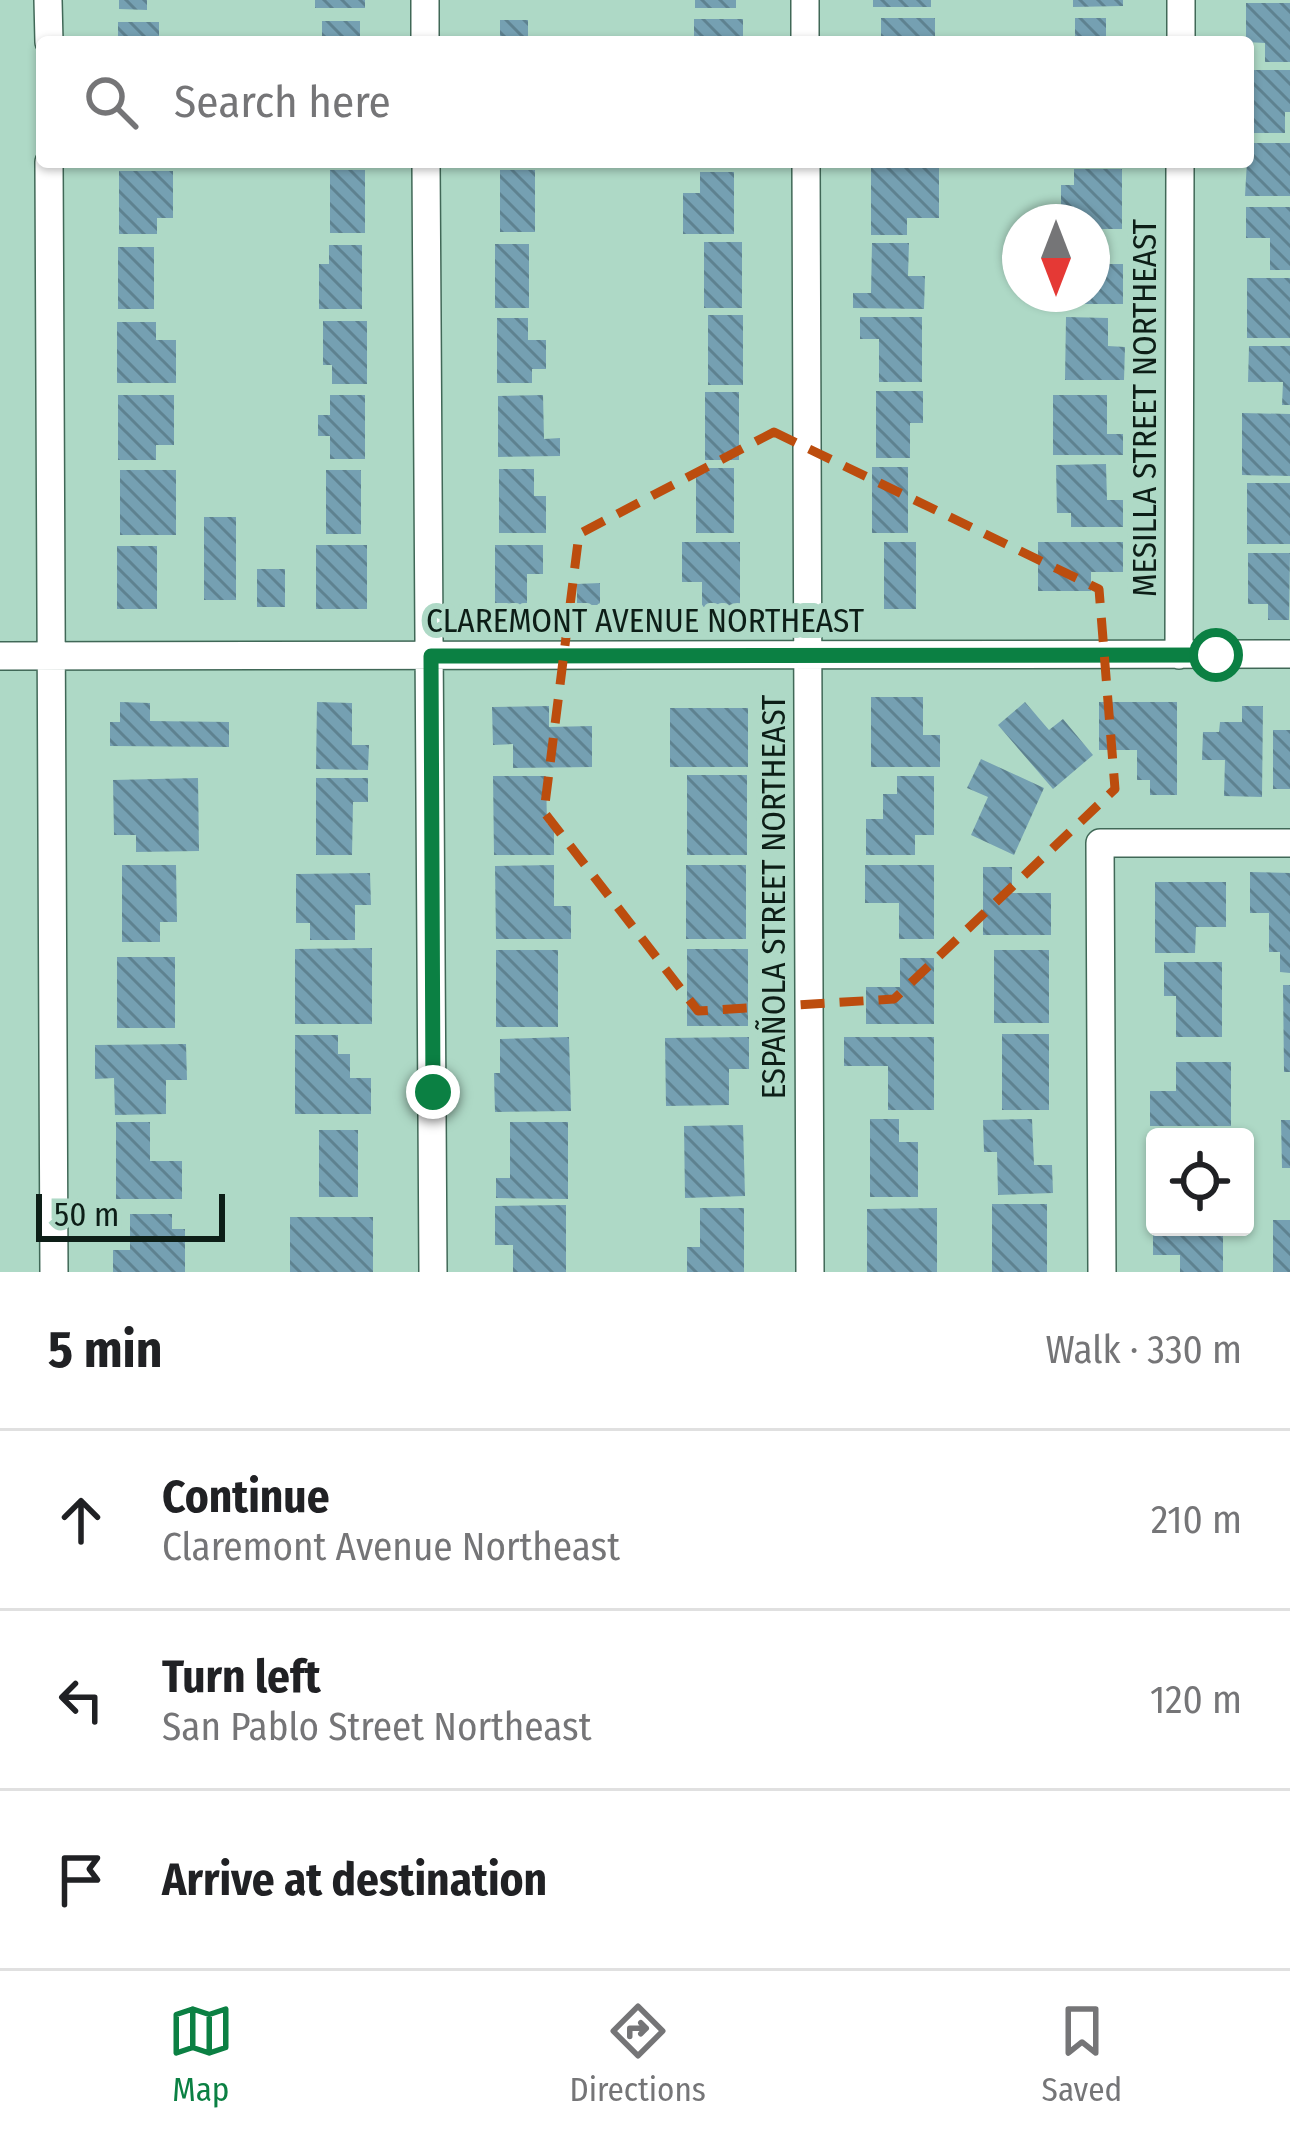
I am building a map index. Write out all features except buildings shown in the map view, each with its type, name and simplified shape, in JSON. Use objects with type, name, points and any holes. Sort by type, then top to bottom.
[{"type":"street","points":[[49,0],[49,36]]},
{"type":"street","points":[[425,0],[425,36]]},
{"type":"street","points":[[805,0],[805,36]]},
{"type":"street","points":[[1181,0],[1181,36]]},
{"type":"street","points":[[50,168],[54,1272]]},
{"type":"street","points":[[426,168],[434,1272]]},
{"type":"street","name":"ESPAÑOLA STREET NORTHEAST","points":[[806,168],[810,1272]]},
{"type":"street","name":"MESILLA STREET NORTHEAST","points":[[1179,655],[1180,168]]},
{"type":"street","name":"CLAREMONT AVENUE NORTHEAST","points":[[0,656],[1290,654]]},
{"type":"street","points":[[1102,1272],[1100,843],[1290,843]]},
{"type":"highlighted area","points":[[774,432],[1099,589],[1115,789],[894,999],[698,1011],[544,812],[579,534]]},
{"type":"route","points":[[433,1092],[431,656],[1216,655]]}]
